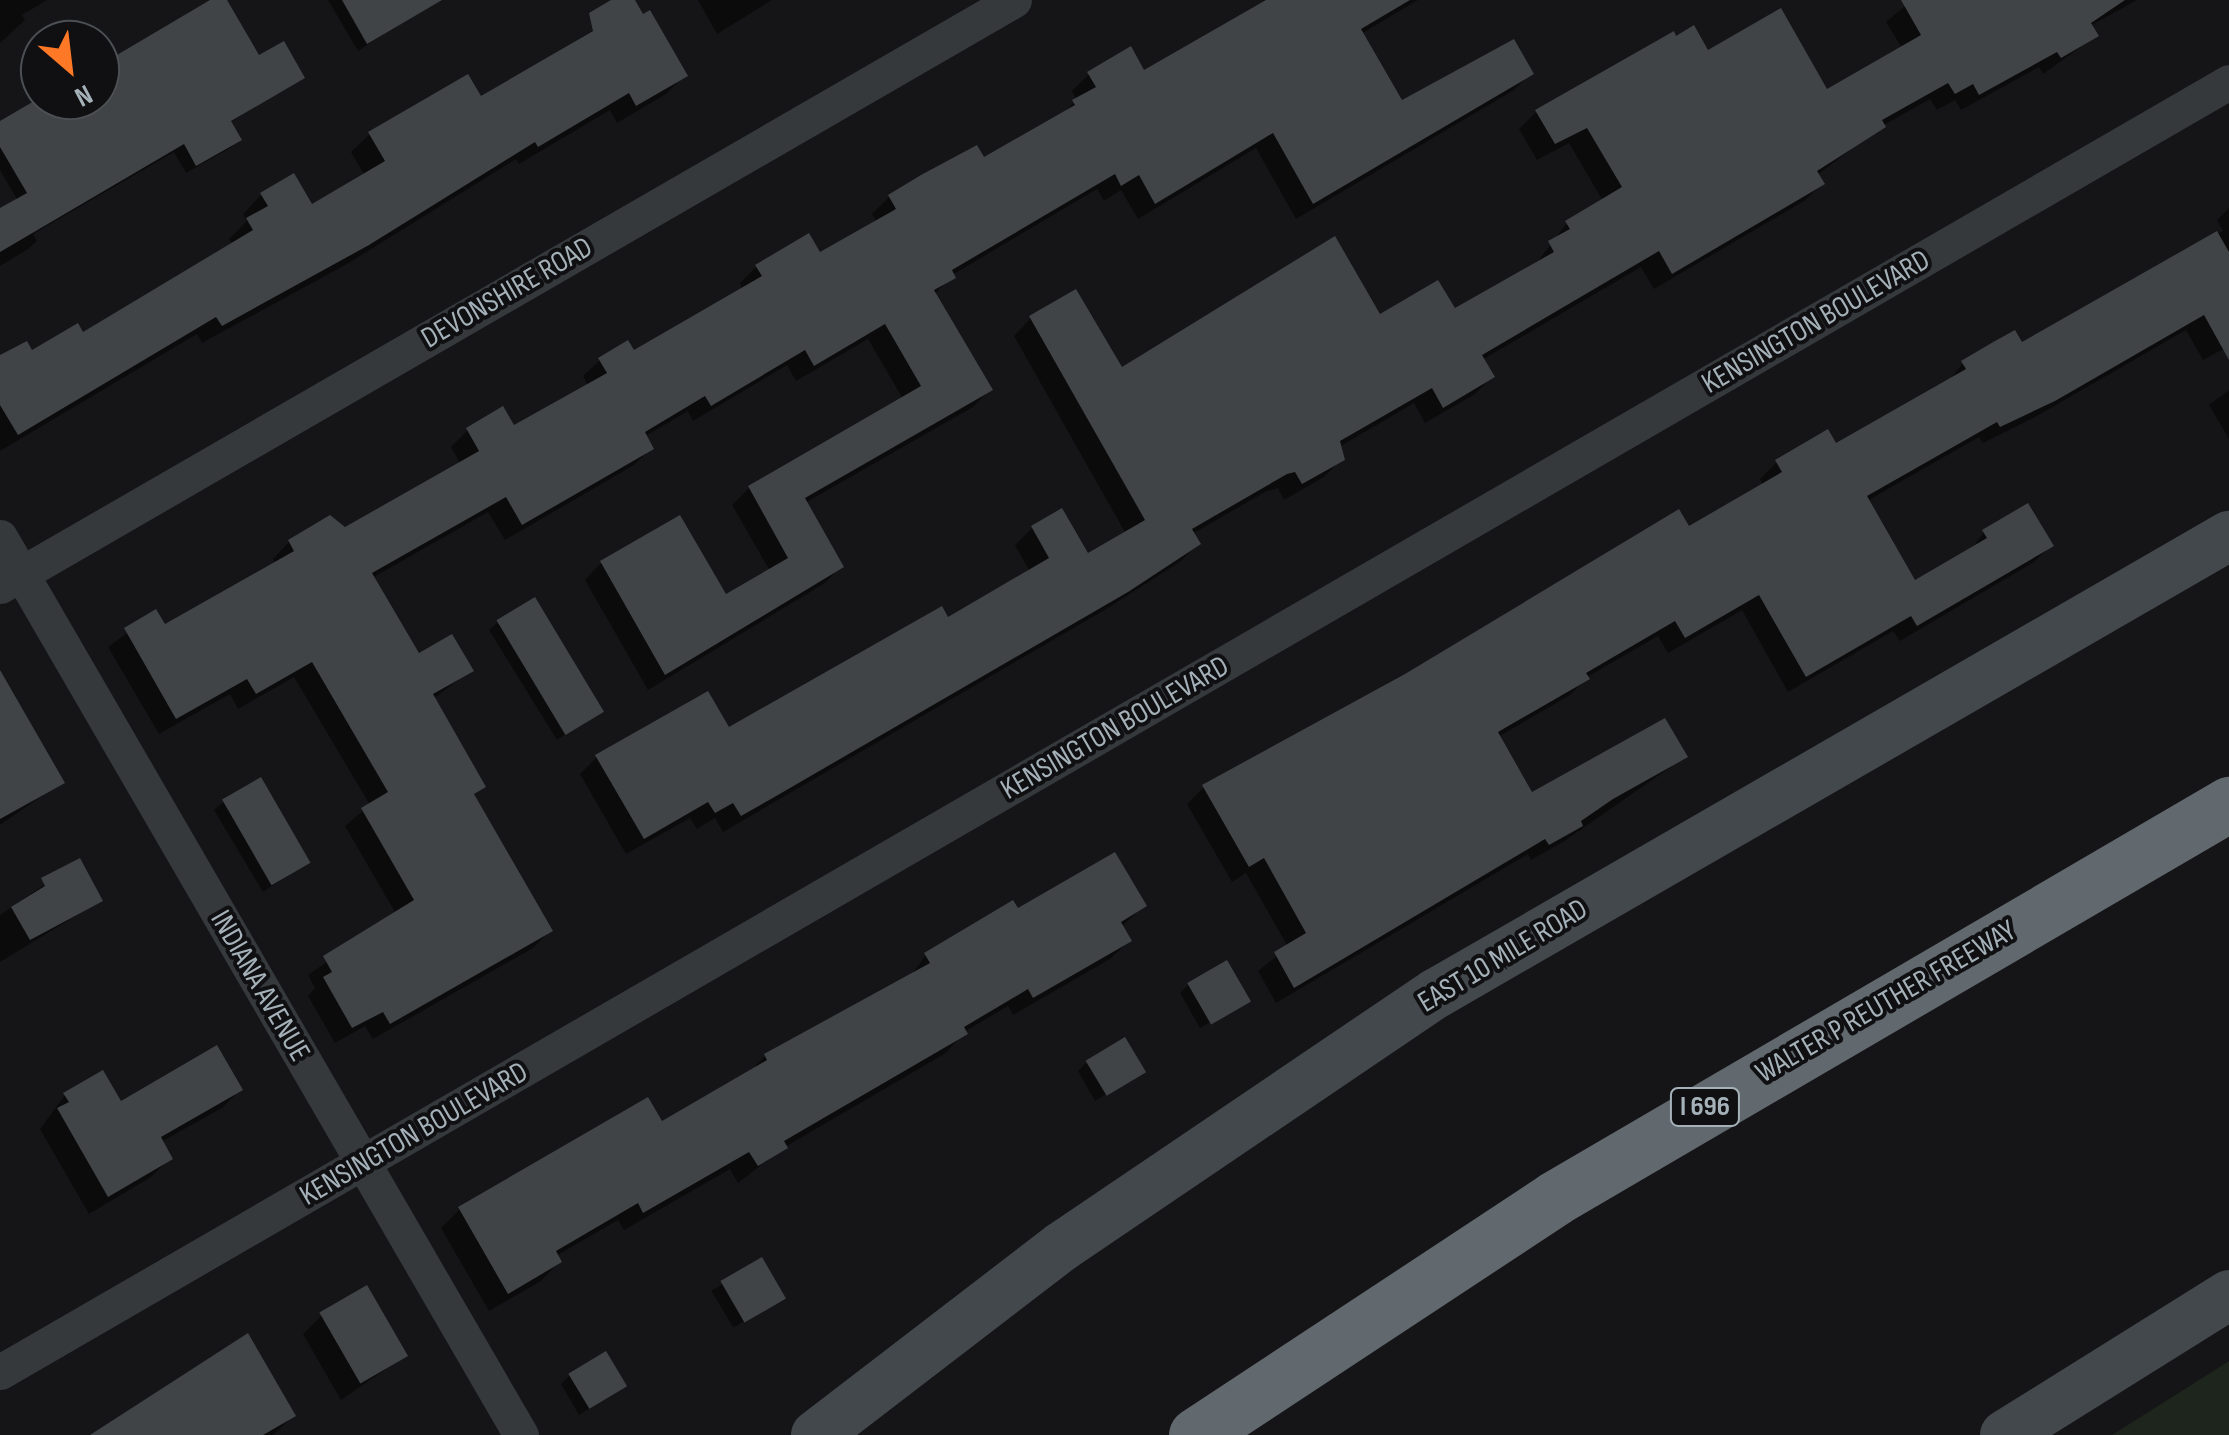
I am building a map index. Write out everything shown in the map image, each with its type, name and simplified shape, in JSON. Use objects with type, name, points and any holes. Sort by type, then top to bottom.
[{"type":"highway","name":"WALTER P REUTHER FREEWAY","points":[[1196,1435],[1554,1198],[2229,804]]},
{"type":"main road","name":"EAST 10 MILE ROAD","points":[[816,1435],[1061,1247],[1435,994],[2229,536]]},
{"type":"main road","points":[[2004,1435],[2229,1295]]},
{"type":"street","name":"DEVONSHIRE ROAD","points":[[10,580],[1014,0]]},
{"type":"street","name":"KENSINGTON BOULEVARD","points":[[0,1372],[2229,82]]},
{"type":"street","name":"INDIANA AVENUE","points":[[0,537],[10,580],[364,1164],[521,1435]]},
{"type":"shaded area","points":[[2229,1361],[2229,1435],[2112,1435]]},
{"type":"building","points":[[210,0],[227,0],[259,55],[284,41],[305,78],[231,121],[242,140],[196,166],[184,144],[0,252],[0,208],[27,193],[0,147],[0,121],[20,109],[20,120],[120,120],[120,53]]},
{"type":"building","points":[[342,0],[442,0],[367,44]]},
{"type":"building","points":[[611,0],[635,0],[643,14],[650,10],[688,76],[636,106],[629,93],[538,147],[535,142],[369,245],[222,326],[216,317],[18,435],[0,405],[0,355],[27,341],[32,350],[78,323],[83,332],[253,230],[246,218],[268,206],[260,193],[294,173],[312,204],[385,161],[368,132],[468,74],[481,96],[593,31],[589,13]]},
{"type":"building","points":[[1266,0],[1410,0],[1361,29],[1402,100],[1514,39],[1534,74],[1313,204],[1273,133],[1155,204],[1139,175],[1121,186],[1115,174],[952,270],[956,278],[934,290],[993,390],[805,498],[844,567],[665,675],[600,561],[680,515],[726,594],[788,558],[748,486],[921,386],[885,324],[814,366],[805,350],[711,406],[705,396],[645,432],[654,449],[522,525],[506,497],[372,573],[419,653],[452,634],[474,671],[433,694],[486,787],[474,794],[553,931],[390,1024],[383,1012],[352,1028],[323,977],[332,972],[323,956],[414,900],[361,808],[388,792],[312,662],[256,694],[247,679],[176,719],[124,628],[156,609],[165,624],[294,551],[288,540],[330,515],[345,527],[479,451],[466,428],[503,406],[514,425],[607,373],[598,358],[628,340],[634,350],[762,276],[755,265],[809,233],[820,252],[896,209],[888,195],[921,175],[977,145],[984,157],[1075,105],[1072,100],[1096,87],[1087,72],[1131,46],[1144,70]]},
{"type":"building","points":[[1901,0],[2125,0],[2091,23],[2099,36],[2061,58],[2057,52],[1979,95],[1973,84],[1955,94],[1948,83],[1882,120],[1886,127],[1817,171],[1825,184],[1672,274],[1659,251],[1482,355],[1495,377],[1443,408],[1432,388],[1340,441],[1345,460],[1302,484],[1295,472],[1287,474],[1192,529],[1201,544],[1128,592],[741,816],[733,803],[715,813],[708,802],[644,839],[595,755],[708,691],[729,727],[942,606],[948,617],[1049,558],[1031,526],[1062,508],[1088,553],[1145,520],[1029,316],[1076,289],[1122,367],[1335,236],[1380,314],[1438,280],[1455,308],[1554,252],[1548,241],[1570,229],[1565,221],[1622,187],[1587,128],[1555,144],[1535,110],[1674,31],[1676,36],[1694,25],[1708,50],[1781,8],[1827,89],[1921,35]]},
{"type":"building","points":[[2217,231],[2229,252],[2229,360],[2204,315],[2055,401],[2000,427],[1997,422],[1867,496],[1915,580],[1987,538],[1982,530],[2028,503],[2054,546],[1917,626],[1911,616],[1806,677],[1759,595],[1685,638],[1675,621],[1586,673],[1590,679],[1498,732],[1532,792],[1665,718],[1688,757],[1613,799],[1581,821],[1583,826],[1549,845],[1545,839],[1294,988],[1274,952],[1306,933],[1264,858],[1249,867],[1202,785],[1405,674],[1679,509],[1689,526],[1782,472],[1775,460],[1828,429],[1836,443],[1966,369],[1961,361],[1995,341],[2015,330],[2022,342]]},
{"type":"building","points":[[535,597],[604,712],[565,735],[496,620]]},
{"type":"building","points":[[0,670],[65,783],[0,819]]},
{"type":"building","points":[[261,777],[310,863],[272,885],[222,800]]},
{"type":"building","points":[[1115,852],[1147,906],[1121,922],[1132,941],[1033,998],[1028,989],[964,1027],[968,1034],[784,1141],[788,1148],[758,1166],[749,1152],[643,1213],[638,1203],[556,1251],[562,1262],[508,1294],[458,1207],[648,1097],[662,1121],[767,1060],[764,1054],[930,963],[924,953],[1013,900],[1018,908]]},
{"type":"building","points":[[80,858],[103,901],[30,940],[11,907],[45,886],[41,878]]},
{"type":"building","points":[[1227,960],[1251,1002],[1211,1025],[1187,983]]},
{"type":"building","points":[[1125,1037],[1146,1072],[1107,1096],[1086,1061]]},
{"type":"building","points":[[217,1045],[243,1090],[161,1137],[173,1159],[108,1197],[57,1108],[69,1102],[63,1093],[103,1070],[121,1101]]},
{"type":"building","points":[[762,1257],[786,1299],[744,1323],[720,1281]]},
{"type":"building","points":[[367,1285],[408,1356],[360,1384],[319,1312]]},
{"type":"building","points":[[248,1333],[296,1416],[263,1435],[90,1435]]},
{"type":"building","points":[[606,1351],[627,1386],[589,1409],[568,1374]]}]
